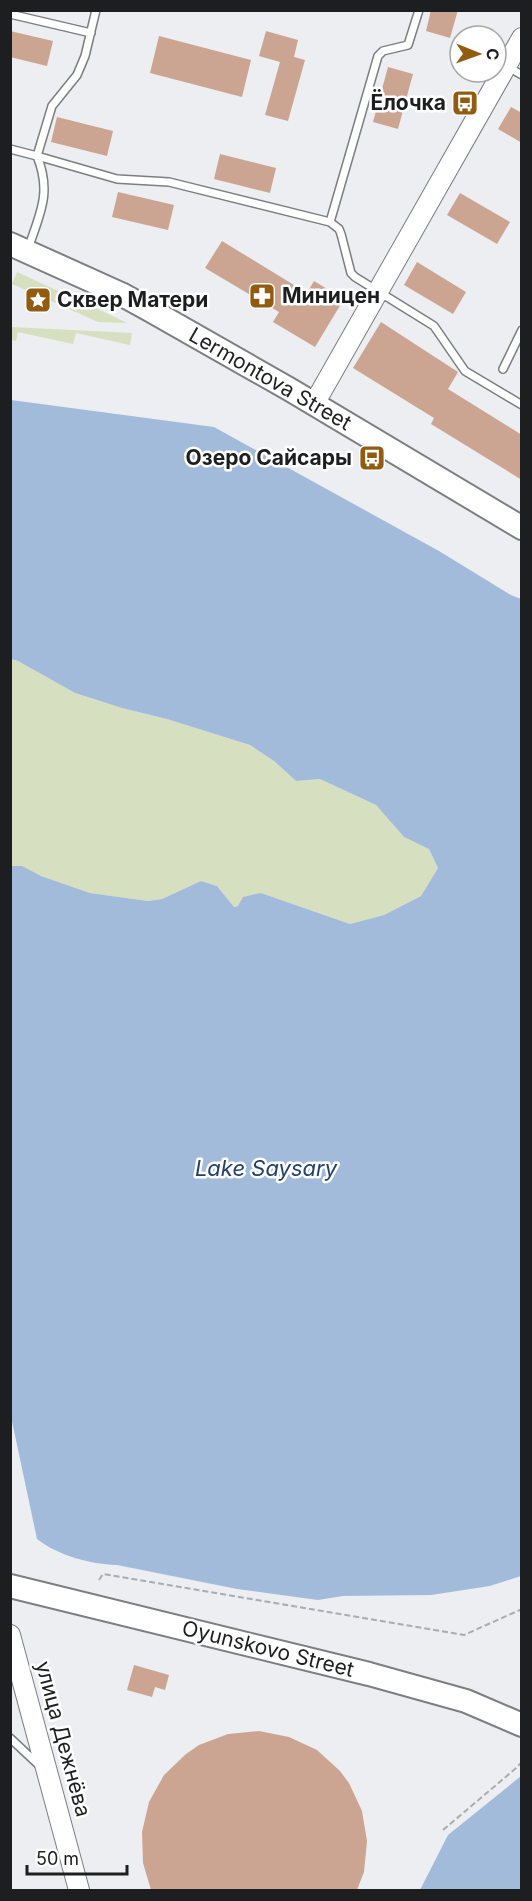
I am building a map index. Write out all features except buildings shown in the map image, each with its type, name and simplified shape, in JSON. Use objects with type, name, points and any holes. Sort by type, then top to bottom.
[{"type":"main road","points":[[314,404],[514,70],[522,38]]},
{"type":"main road","name":"Lermontova Street","points":[[19,248],[121,294],[314,404],[522,528]]},
{"type":"main road","name":"Oyunskovo Street","points":[[10,1586],[369,1674],[466,1701],[522,1725]]},
{"type":"main road","name":"улица Дежнёва","points":[[10,1635],[79,1890]]},
{"type":"lane","points":[[19,248],[43,204],[45,187],[43,170],[37,156],[52,106],[76,75],[85,56],[96,10]]},
{"type":"lane","points":[[330,222],[378,56],[383,51],[405,46],[410,42],[419,10]]},
{"type":"lane","points":[[10,14],[91,33]]},
{"type":"lane","points":[[10,149],[117,179],[168,182],[330,222],[341,234],[351,273],[434,326],[465,371],[522,405]]},
{"type":"lane","points":[[503,369],[522,330]]},
{"type":"lane","points":[[10,1738],[49,1775]]},
{"type":"path","points":[[99,1580],[103,1574],[464,1635],[522,1609]]},
{"type":"path","points":[[443,1830],[522,1762]]},
{"type":"green space","points":[[17,272],[65,294],[60,305],[12,284]]},
{"type":"green space","points":[[73,297],[127,323],[98,322],[67,308]]},
{"type":"green space","points":[[11,327],[132,333],[130,345],[76,333],[73,344],[18,332],[16,341],[11,340]]},
{"type":"green space","points":[[10,659],[18,661],[75,693],[250,745],[274,761],[296,781],[320,779],[376,805],[404,837],[429,849],[438,868],[421,896],[384,915],[350,924],[261,893],[234,907],[217,886],[201,881],[162,899],[148,901],[90,893],[22,867],[11,866]]},
{"type":"water","name":"Lake Saysary","points":[[11,400],[214,427],[521,599],[521,1576],[490,1586],[431,1595],[343,1596],[318,1600],[237,1589],[86,1561],[55,1550],[37,1539],[10,1412],[11,866],[22,866],[41,876],[90,893],[148,901],[162,899],[201,881],[217,886],[234,907],[238,906],[243,897],[261,893],[350,924],[384,915],[421,896],[438,868],[429,849],[404,837],[376,805],[320,779],[296,781],[274,761],[250,745],[75,693],[11,659]]},
{"type":"water","points":[[521,1776],[521,1890],[420,1890],[448,1835]]},
{"type":"place","name":"Ёлочка","points":[[465,103]]},
{"type":"place","name":"Миницен","points":[[262,296]]},
{"type":"place","name":"Сквер Матери","points":[[38,300]]},
{"type":"place","name":"Озеро Сайсары","points":[[372,458]]}]
